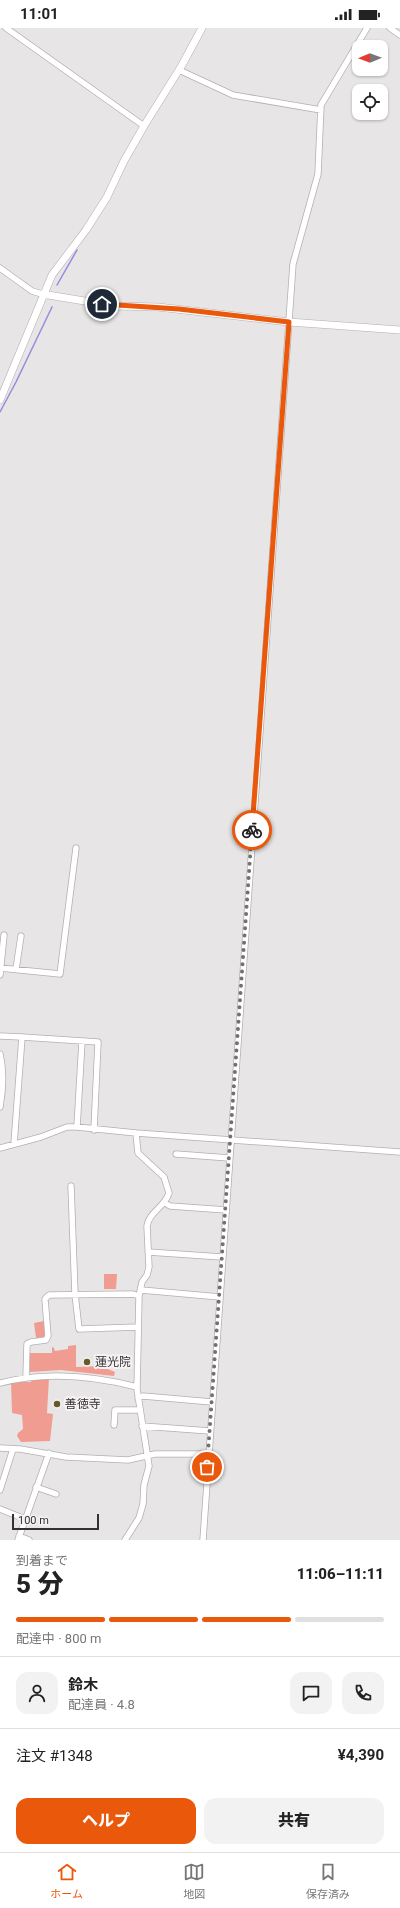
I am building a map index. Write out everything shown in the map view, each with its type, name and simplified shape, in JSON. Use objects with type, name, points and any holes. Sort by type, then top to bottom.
[{"type":"street","points":[[6,28],[144,126]]},
{"type":"street","points":[[0,400],[42,294],[58,265],[86,230],[107,197],[124,160],[179,70],[202,28]]},
{"type":"street","points":[[203,1540],[230,1140],[293,264],[318,174],[321,105],[367,28]]},
{"type":"street","points":[[390,28],[400,35]]},
{"type":"street","points":[[179,70],[233,95],[321,110]]},
{"type":"street","points":[[0,268],[32,290],[42,294],[115,306],[172,308],[289,322],[400,330]]},
{"type":"street","points":[[0,968],[60,974],[76,848]]},
{"type":"street","points":[[0,975],[4,935]]},
{"type":"street","points":[[16,969],[21,936]]},
{"type":"street","points":[[0,1036],[98,1042],[94,1130]]},
{"type":"street","points":[[14,1144],[22,1037]]},
{"type":"street","points":[[77,1127],[82,1041]]},
{"type":"street","points":[[0,1054],[3,1089],[0,1107]]},
{"type":"street","points":[[0,1148],[41,1137],[67,1127],[77,1127],[94,1130],[400,1152]]},
{"type":"street","points":[[125,1540],[139,1518],[143,1504],[144,1485],[149,1466],[137,1387],[140,1293],[142,1282],[149,1267],[148,1220],[165,1203],[169,1193],[164,1177],[138,1153],[136,1133]]},
{"type":"street","points":[[176,1154],[229,1158]]},
{"type":"street","points":[[71,1186],[75,1294],[79,1329],[138,1327]]},
{"type":"street","points":[[165,1203],[170,1206],[226,1210]]},
{"type":"street","points":[[148,1252],[222,1257]]},
{"type":"street","points":[[26,1377],[27,1344],[30,1342],[46,1340],[48,1336],[45,1299],[49,1296],[140,1293],[220,1297]]},
{"type":"street","points":[[0,1383],[26,1377],[77,1375],[137,1387]]},
{"type":"street","points":[[138,1398],[143,1396],[212,1402]]},
{"type":"street","points":[[114,1425],[115,1410],[140,1410]]},
{"type":"street","points":[[142,1426],[210,1431]]},
{"type":"street","points":[[0,1448],[49,1452],[66,1457],[108,1460],[128,1460],[155,1454],[208,1454]]},
{"type":"street","points":[[0,1490],[13,1449]]},
{"type":"street","points":[[29,1540],[18,1538],[49,1452]]},
{"type":"street","points":[[36,1487],[56,1494]]},
{"type":"street","points":[[0,1509],[25,1519]]},
{"type":"shaded area","points":[[104,1274],[117,1274],[116,1289],[104,1289]]},
{"type":"shaded area","points":[[44,1321],[44,1337],[36,1338],[34,1323]]},
{"type":"shaded area","points":[[76,1345],[76,1367],[101,1366],[102,1361],[108,1369],[115,1372],[114,1376],[61,1370],[30,1372],[30,1353],[52,1353],[52,1347],[55,1351],[68,1349],[68,1346]]},
{"type":"shaded area","points":[[32,1378],[49,1378],[47,1413],[53,1414],[50,1441],[21,1442],[17,1436],[23,1429],[22,1415],[12,1413],[11,1382],[31,1382]]},
{"type":"waterway","points":[[57,285],[77,250]]},
{"type":"waterway","points":[[0,412],[52,307]]},
{"type":"way so far","points":[[207,1467],[252,830]]},
{"type":"place","name":"蓮光院","points":[[87,1362]]},
{"type":"place","name":"善徳寺","points":[[57,1404]]},
{"type":"route","points":[[102,304],[179,309],[289,322],[252,830]]}]
